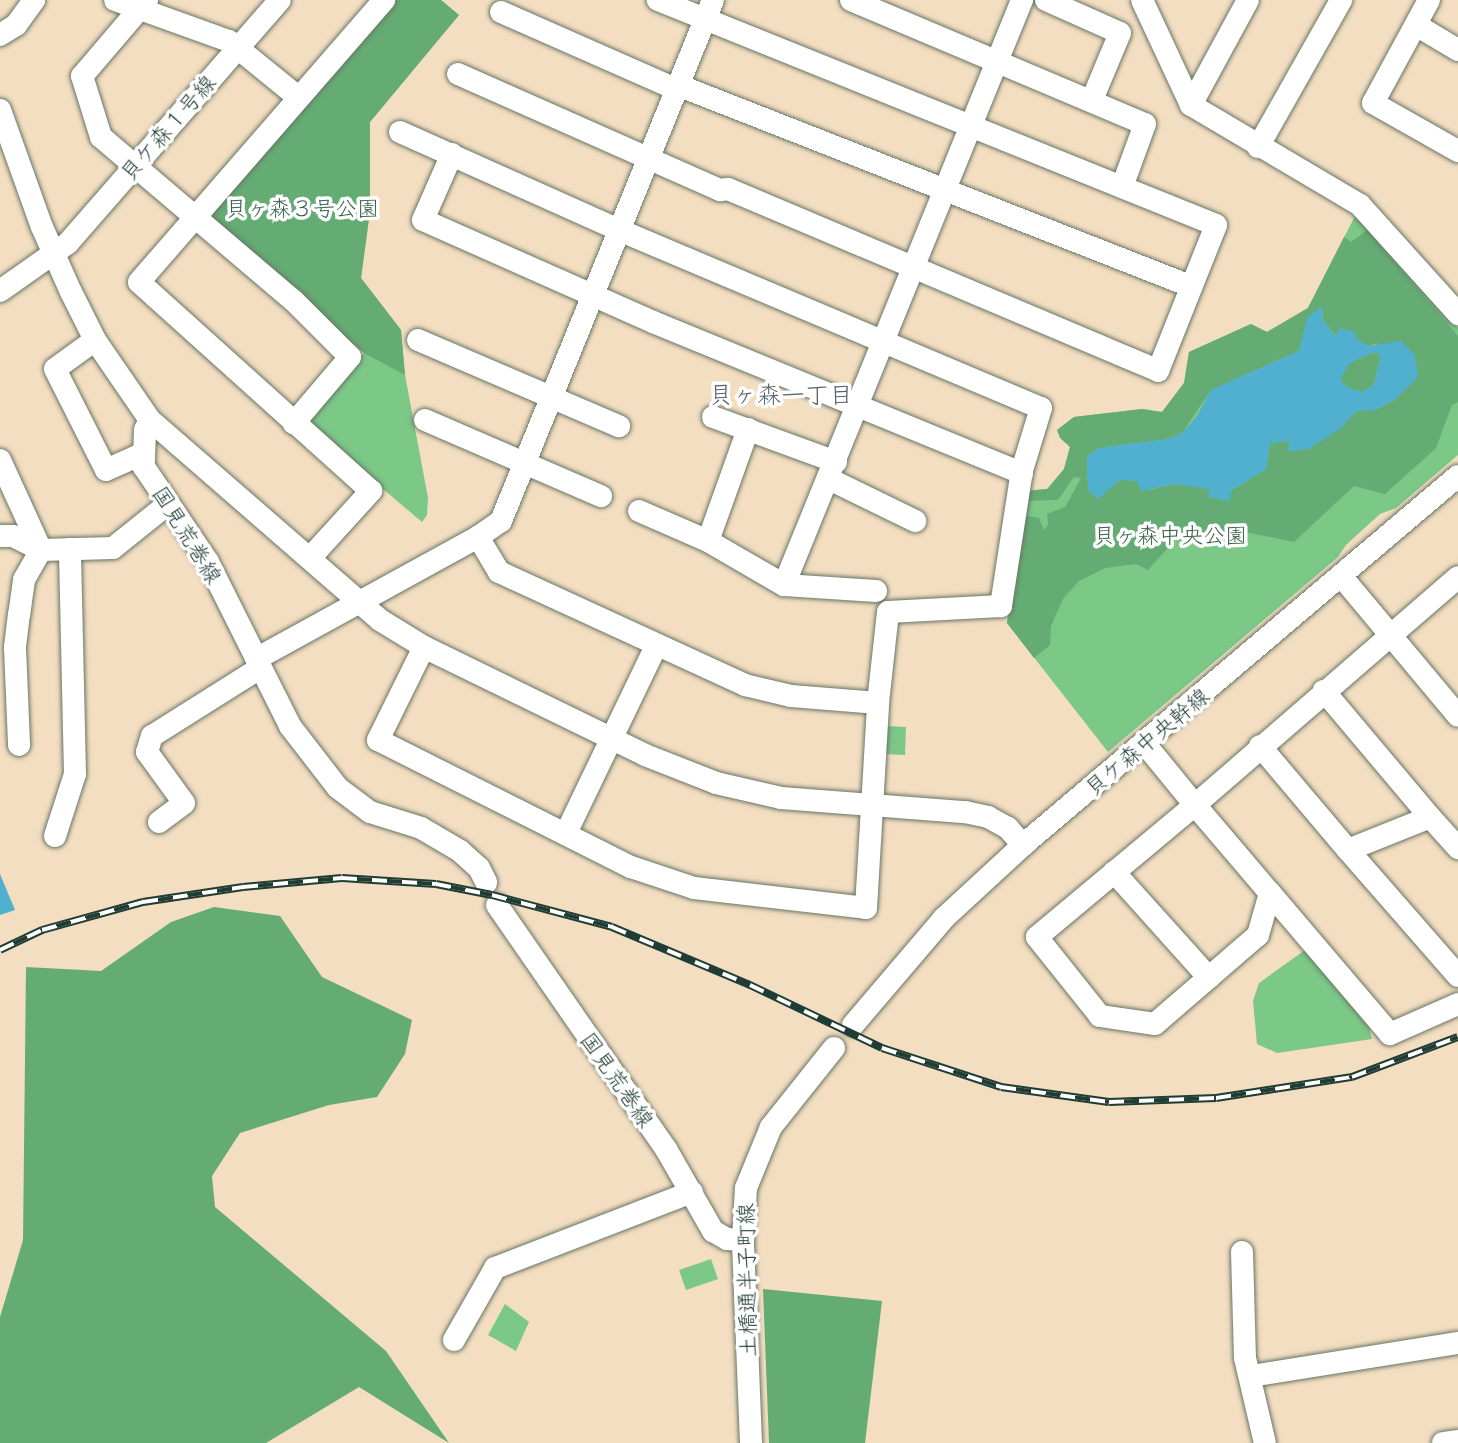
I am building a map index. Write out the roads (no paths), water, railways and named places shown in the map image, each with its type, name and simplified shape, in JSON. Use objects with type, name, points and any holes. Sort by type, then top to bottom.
[{"type":"street","points":[[0,35],[16,25],[34,0]]},
{"type":"street","points":[[115,0],[143,5],[239,47],[298,97]]},
{"type":"street","name":"貝ケ森１号線","points":[[0,291],[68,243],[280,0]]},
{"type":"street","points":[[310,558],[371,491],[139,282],[384,0]]},
{"type":"street","points":[[458,74],[650,159],[1158,371],[1216,225],[972,127],[709,10],[658,0]]},
{"type":"street","points":[[851,0],[1145,124],[1122,187]]},
{"type":"street","points":[[784,585],[1022,0]]},
{"type":"street","points":[[1046,0],[1120,33],[1092,100]]},
{"type":"street","points":[[1142,0],[1191,105],[1360,205],[1458,314]]},
{"type":"street","points":[[1191,105],[1248,0]]},
{"type":"street","points":[[1258,147],[1341,0]]},
{"type":"street","points":[[1429,0],[1373,103],[1458,151]]},
{"type":"street","points":[[143,5],[82,76],[101,137],[294,301],[350,357],[294,423]]},
{"type":"street","points":[[159,822],[184,803],[147,752],[152,736],[258,664],[501,521],[709,10]]},
{"type":"street","points":[[501,12],[671,87],[680,86],[1190,286]]},
{"type":"street","points":[[1416,25],[1458,50]]},
{"type":"street","points":[[0,110],[54,255],[95,340],[150,420],[360,603],[424,647],[680,769],[750,793],[965,812],[988,817],[1008,828],[1023,845]]},
{"type":"street","points":[[400,132],[619,230],[1041,408],[1022,473],[1001,606],[888,612],[878,703],[866,908],[694,888],[631,867],[567,831],[378,740],[424,647]]},
{"type":"street","points":[[452,154],[423,220],[592,296],[1022,473]]},
{"type":"street","points":[[95,340],[55,369],[106,470],[142,454],[145,430],[150,420]]},
{"type":"street","points":[[418,340],[619,426]]},
{"type":"street","points":[[713,417],[748,429],[832,471],[915,521]]},
{"type":"street","points":[[425,420],[601,496]]},
{"type":"street","points":[[708,541],[748,429]]},
{"type":"street","name":"国見荒巻線","points":[[142,454],[144,467],[208,562],[290,726],[338,788],[370,812],[421,828],[460,851],[479,868],[486,882]]},
{"type":"street","points":[[0,460],[41,550]]},
{"type":"street","name":"貝ケ森中央幹線","points":[[853,1025],[927,936],[1023,845],[1458,476]]},
{"type":"street","points":[[0,536],[13,536],[41,550],[113,548],[168,504]]},
{"type":"street","points":[[639,511],[708,541],[784,585],[876,591]]},
{"type":"street","points":[[478,537],[499,572],[745,685],[791,696],[878,703]]},
{"type":"street","points":[[55,836],[75,774],[70,549]]},
{"type":"street","points":[[21,745],[15,648],[24,580],[41,550]]},
{"type":"street","points":[[1341,576],[1458,716]]},
{"type":"street","points":[[1270,893],[1258,935],[1155,1024],[1100,1016],[1037,937],[1457,579]]},
{"type":"street","points":[[567,831],[656,646]]},
{"type":"street","points":[[1324,691],[1458,848]]},
{"type":"street","points":[[1145,744],[1390,1034],[1458,1004]]},
{"type":"street","points":[[1260,746],[1458,976]]},
{"type":"street","points":[[1348,850],[1430,817]]},
{"type":"street","points":[[1114,872],[1209,978]]},
{"type":"street","name":"国見荒巻線","points":[[497,905],[692,1192],[713,1231],[727,1239],[743,1240]]},
{"type":"street","name":"土橋通半子町線","points":[[751,1443],[744,1196],[761,1147],[783,1110],[834,1048]]},
{"type":"street","points":[[454,1340],[495,1268],[692,1192]]},
{"type":"street","points":[[1242,1252],[1245,1358],[1265,1443]]},
{"type":"street","points":[[1251,1376],[1458,1343]]},
{"type":"street","points":[[1443,1443],[1458,1441]]},
{"type":"water","points":[[1322,306],[1323,320],[1335,336],[1340,328],[1354,332],[1358,340],[1369,346],[1401,341],[1415,355],[1418,377],[1396,399],[1375,410],[1356,411],[1340,429],[1308,449],[1288,451],[1289,441],[1270,443],[1266,469],[1232,490],[1229,501],[1209,497],[1209,489],[1174,484],[1141,491],[1137,481],[1120,480],[1098,499],[1088,490],[1087,457],[1098,448],[1169,439],[1183,432],[1197,416],[1211,390],[1299,351],[1307,318]],"holes":[[[1374,352],[1381,355],[1374,384],[1363,392],[1348,388],[1340,380],[1349,364]]]},
{"type":"water","points":[[0,874],[15,910],[0,915]]},
{"type":"railway","points":[[0,950],[42,930],[143,902],[243,887],[342,878],[436,884],[492,895],[612,927],[750,985],[882,1048],[1001,1087],[1109,1102],[1216,1098],[1352,1077],[1458,1037]]},
{"type":"district","name":"貝ヶ森一丁目","points":[[781,396]]},
{"type":"park label","name":"貝ヶ森３号公園","points":[[302,209]]},
{"type":"park label","name":"貝ヶ森中央公園","points":[[1170,536]]}]
